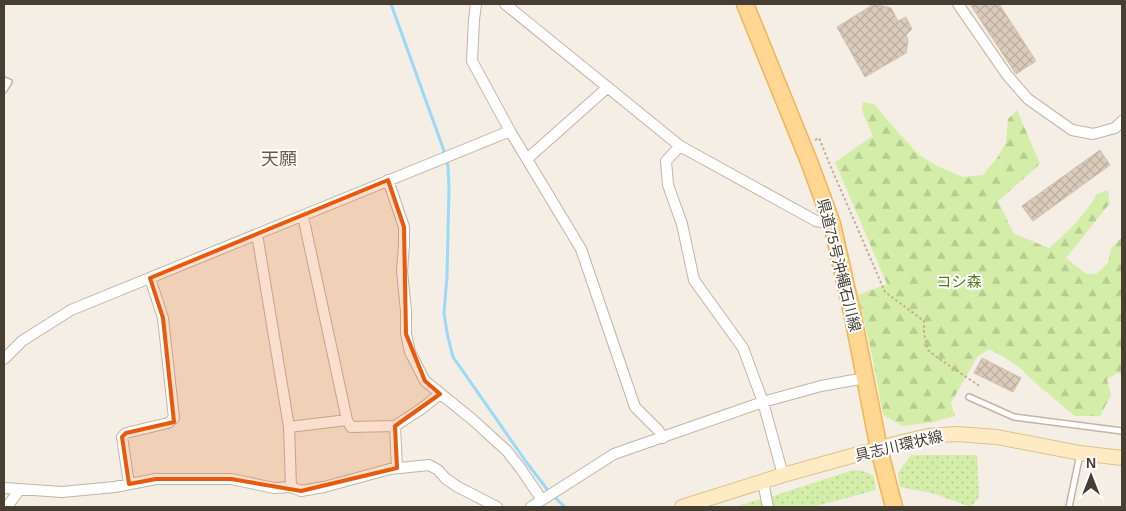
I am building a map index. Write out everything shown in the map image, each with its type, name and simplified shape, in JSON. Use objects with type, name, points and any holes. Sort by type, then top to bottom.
[{"type":"main road","name":"県道75号沖縄石川線","points":[[745,4],[802,143],[832,224],[853,317],[879,449],[894,507]]},
{"type":"main road","name":"具志川環状線","points":[[682,507],[783,475],[928,436],[956,434],[998,437],[1080,453],[1122,458]]},
{"type":"street","points":[[476,4],[472,61],[510,131],[581,249],[635,406],[658,430],[663,438]]},
{"type":"street","points":[[505,4],[680,146],[816,221],[832,224]]},
{"type":"street","points":[[958,4],[1007,75],[1028,99],[1072,130],[1093,134],[1115,128],[1122,122]]},
{"type":"street","points":[[527,159],[608,87]]},
{"type":"street","points":[[4,359],[22,341],[71,310],[510,131]]},
{"type":"street","points":[[680,146],[666,161],[668,185],[682,224],[694,280],[743,348],[763,402],[783,475]]},
{"type":"street","points":[[388,180],[404,227],[402,271],[406,334],[410,352],[425,380],[507,451],[542,500]]},
{"type":"street","points":[[303,216],[347,420],[351,427],[395,426],[440,394]]},
{"type":"street","points":[[257,234],[289,427],[291,487]]},
{"type":"street","points":[[129,484],[122,437],[126,433],[168,423],[174,418],[164,318],[150,278]]},
{"type":"street","points":[[531,507],[614,454],[763,402],[821,386],[865,378]]},
{"type":"street","points":[[289,427],[347,420]]},
{"type":"street","points":[[395,426],[397,468]]},
{"type":"street","points":[[4,488],[62,492],[156,479],[231,479],[274,488],[291,487],[301,491],[390,469],[429,465],[458,487],[497,507]]},
{"type":"street","points":[[763,482],[768,507]]},
{"type":"street","points":[[7,507],[20,489]]},
{"type":"lane","points":[[4,80],[9,82],[4,90]]},
{"type":"lane","points":[[969,397],[1014,417],[1122,431]]},
{"type":"lane","points":[[1069,507],[1080,453]]},
{"type":"path","points":[[802,143],[819,138],[885,292],[924,321],[924,332],[928,350],[981,387]]},
{"type":"highlighted area","points":[[388,180],[404,227],[406,334],[425,381],[440,394],[395,426],[397,468],[301,491],[231,479],[156,479],[129,484],[122,437],[126,433],[174,422],[163,318],[150,278]]},
{"type":"green space","name":"コシ森","points":[[863,102],[874,104],[919,155],[937,166],[963,177],[983,175],[997,158],[1006,143],[1008,119],[1017,110],[1040,164],[998,201],[1014,234],[1049,248],[1076,223],[1097,194],[1108,190],[1110,203],[1066,258],[1086,274],[1096,274],[1108,263],[1111,248],[1122,237],[1122,376],[1118,373],[1107,379],[1111,395],[1100,416],[1075,416],[1020,368],[989,349],[977,357],[951,403],[955,416],[933,422],[903,426],[883,415],[858,295],[887,284],[835,162],[873,136],[862,111]]},
{"type":"green space","points":[[911,455],[977,455],[979,497],[971,507],[932,493],[900,487],[898,473]]},
{"type":"green space","points":[[853,470],[864,471],[874,476],[876,490],[813,507],[772,507],[770,497]]},
{"type":"green space","points":[[761,499],[763,507],[734,507]]},
{"type":"building","points":[[874,4],[891,8],[898,21],[906,17],[912,29],[906,35],[908,40],[906,53],[865,77],[837,27]]},
{"type":"building","points":[[970,4],[999,4],[1036,61],[1016,74]]},
{"type":"building","points":[[1100,150],[1110,165],[1033,221],[1022,206]]},
{"type":"building","points":[[982,358],[1021,378],[1013,392],[974,373]]},
{"type":"waterway","points":[[391,4],[448,166],[447,276],[444,313],[453,357],[527,463],[550,493],[565,507]]},
{"type":"district","name":"天願","points":[[279,159]]}]
